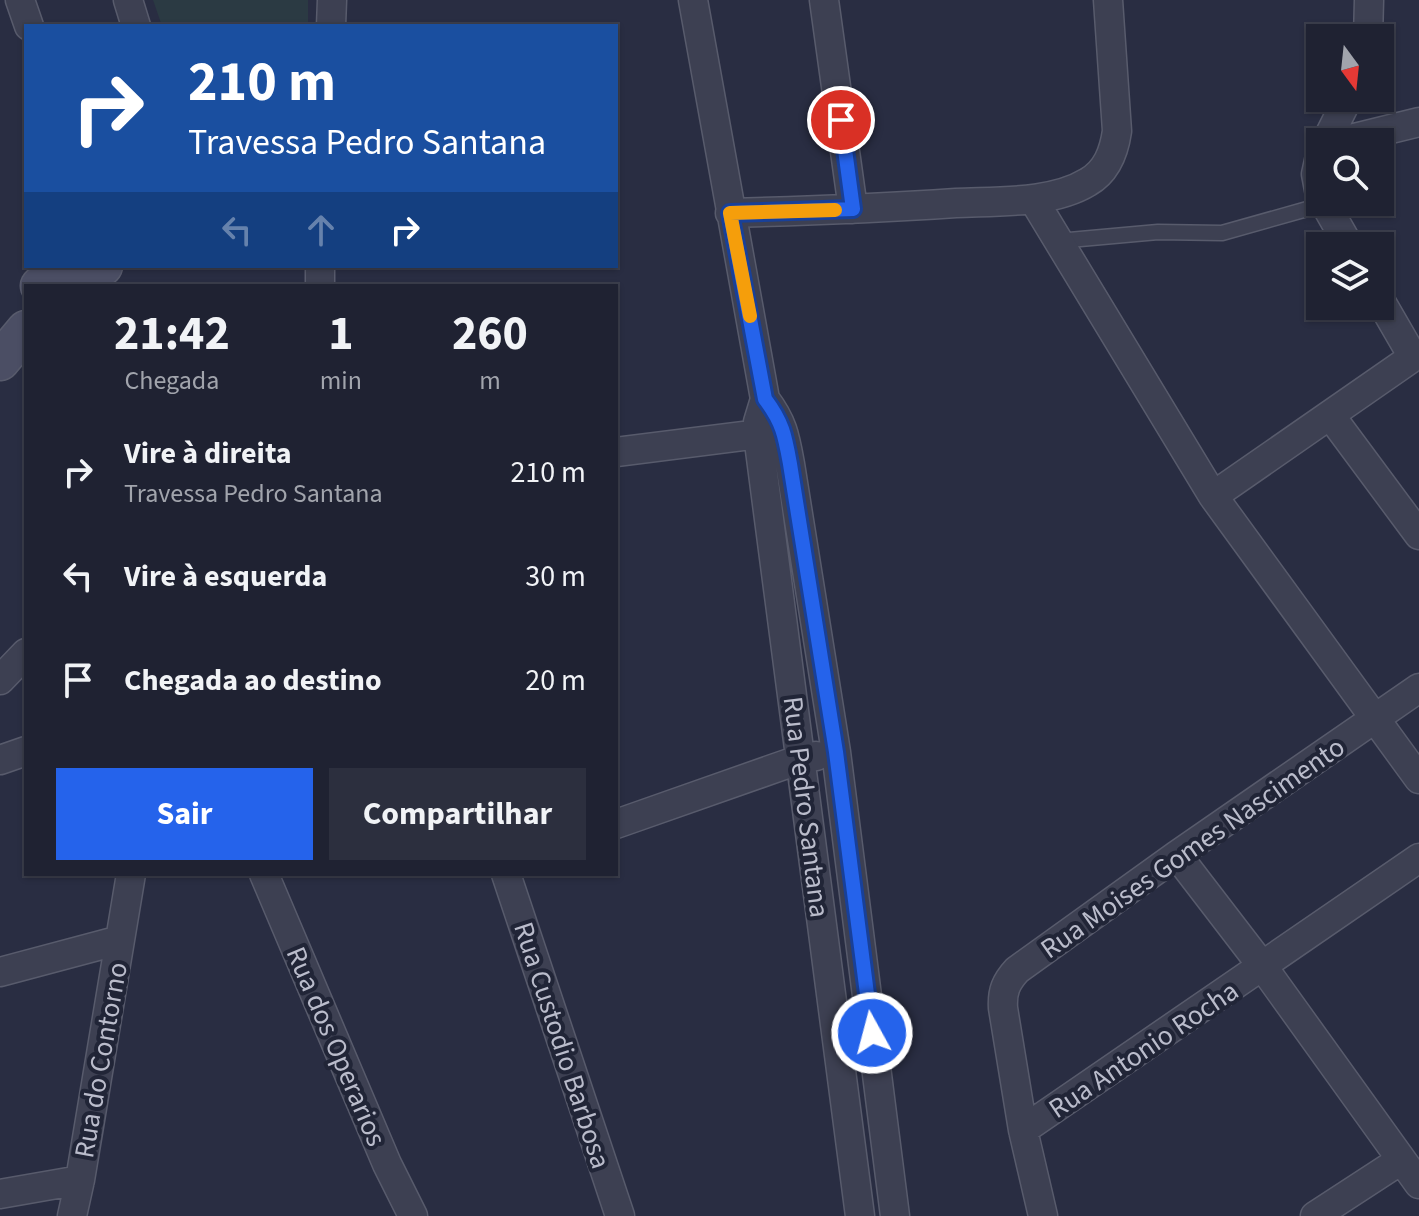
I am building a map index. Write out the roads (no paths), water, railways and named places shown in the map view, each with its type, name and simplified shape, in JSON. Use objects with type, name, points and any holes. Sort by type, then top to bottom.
[{"type":"street","points":[[20,0],[28,24]]},
{"type":"street","points":[[128,0],[135,24]]},
{"type":"street","points":[[331,24],[332,0]]},
{"type":"street","name":"Rua Pedro Santana","points":[[693,0],[765,399],[758,422],[771,433],[836,752],[895,1216]]},
{"type":"street","points":[[824,0],[853,209]]},
{"type":"street","points":[[730,213],[1033,199],[1089,182],[1109,160],[1117,131],[1108,0]]},
{"type":"street","points":[[1368,24],[1369,0]]},
{"type":"street","points":[[1394,128],[1419,122]]},
{"type":"street","points":[[1033,199],[1213,496],[1419,779]]},
{"type":"street","points":[[42,284],[61,268]]},
{"type":"street","points":[[75,284],[99,268]]},
{"type":"street","points":[[0,328],[24,301]]},
{"type":"street","points":[[1213,496],[1416,355],[1393,320]]},
{"type":"street","points":[[0,361],[24,332]]},
{"type":"street","points":[[1330,415],[1419,535]]},
{"type":"street","points":[[618,452],[771,433]]},
{"type":"street","name":"Rua Pedro Santana","points":[[771,433],[801,759],[860,1216]]},
{"type":"street","points":[[0,680],[24,655]]},
{"type":"street","name":"Rua Moises Gomes Nascimento","points":[[1023,1130],[1002,997],[1005,986],[1017,970],[1419,688]]},
{"type":"street","points":[[0,760],[24,752]]},
{"type":"street","points":[[618,823],[801,759],[836,752]]},
{"type":"street","points":[[1177,855],[1263,967],[1419,1184]]},
{"type":"street","name":"Rua Antonio Rocha","points":[[1023,1130],[1419,858]]},
{"type":"street","name":"Rua do Contorno","points":[[72,1216],[131,876]]},
{"type":"street","name":"Rua dos Operarios","points":[[265,876],[387,1164],[413,1216]]},
{"type":"street","name":"Rua Custodio Barbosa","points":[[507,876],[620,1216]]},
{"type":"street","name":"Rua do Contorno","points":[[0,972],[120,940]]},
{"type":"street","points":[[1023,1130],[1043,1216]]},
{"type":"street","points":[[1315,1216],[1401,1160]]},
{"type":"street","name":"Rua do Contorno","points":[[0,1194],[80,1180]]},
{"type":"lane","points":[[1058,241],[1158,232],[1222,233],[1306,206]]}]
